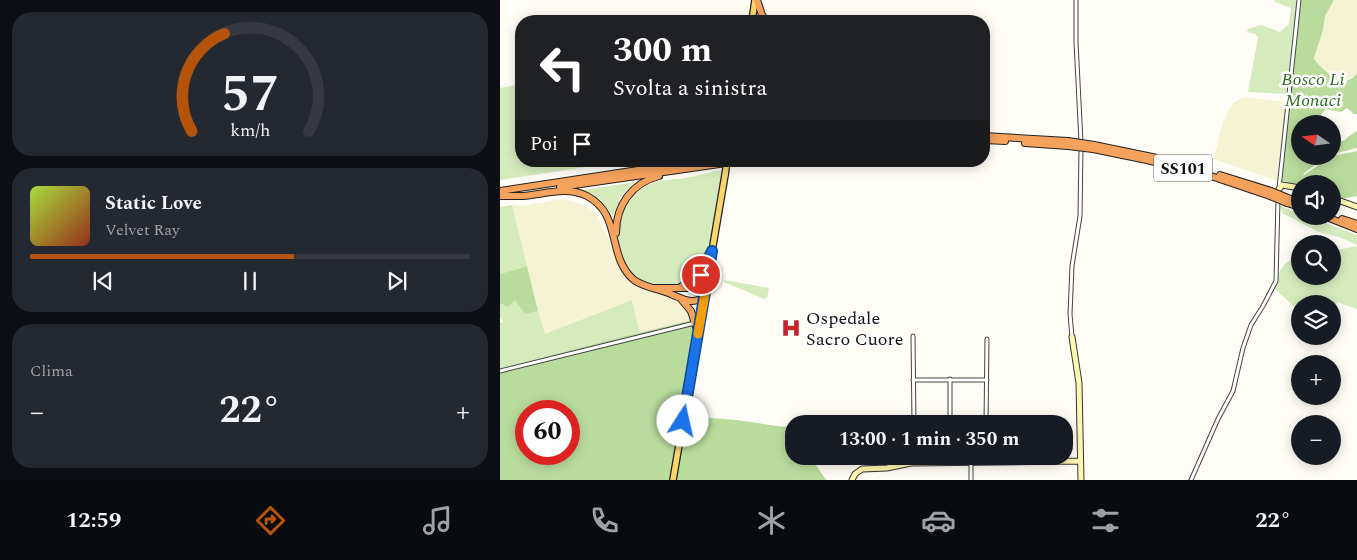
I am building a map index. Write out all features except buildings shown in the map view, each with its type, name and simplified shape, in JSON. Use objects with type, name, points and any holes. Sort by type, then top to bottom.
[{"type":"highway","points":[[756,0],[762,15]]},
{"type":"highway","name":"SS101","points":[[990,137],[1093,147],[1180,167],[1291,200]]},
{"type":"highway","name":"SS101","points":[[990,140],[1068,144]]},
{"type":"highway","points":[[500,191],[658,167]]},
{"type":"highway","points":[[500,196],[703,167]]},
{"type":"highway","points":[[619,256],[616,230],[617,217],[633,189],[652,178],[707,167]]},
{"type":"highway","points":[[500,196],[524,196],[561,191],[573,191],[587,196],[599,204],[610,220],[619,256],[624,269],[629,275],[642,285],[695,302],[705,296],[696,289],[654,288]]},
{"type":"highway","points":[[1341,218],[1357,224]]},
{"type":"highway","points":[[1341,223],[1357,229]]},
{"type":"highway","points":[[672,288],[686,285],[701,275],[712,251]]},
{"type":"highway","points":[[678,297],[691,311],[698,333]]},
{"type":"main road","points":[[753,15],[756,0]]},
{"type":"main road","points":[[673,480],[726,167]]},
{"type":"street","points":[[1076,0],[1076,42],[1082,146],[1080,216],[1072,266],[1070,314],[1079,383],[1081,480]]},
{"type":"street","points":[[1192,480],[1218,419],[1233,391],[1243,348],[1251,325],[1276,281],[1279,189],[1299,0]]},
{"type":"street","points":[[1279,189],[1282,185],[1291,185]]},
{"type":"street","points":[[1341,202],[1357,208]]},
{"type":"street","points":[[500,371],[695,323]]},
{"type":"street","points":[[913,336],[914,415]]},
{"type":"street","points":[[986,415],[987,339]]},
{"type":"street","points":[[950,379],[950,415]]},
{"type":"street","points":[[913,380],[987,380]]},
{"type":"street","points":[[1073,461],[1080,461]]},
{"type":"street","points":[[852,480],[855,474],[862,469],[903,465]]},
{"type":"street","points":[[971,465],[971,480]]},
{"type":"shaded area","points":[[1334,0],[1357,0],[1357,73],[1346,81],[1341,81],[1320,67],[1314,58],[1323,30],[1325,16]]},
{"type":"shaded area","points":[[1244,97],[1286,102],[1277,181],[1214,159],[1221,128],[1227,113],[1234,102]]},
{"type":"shaded area","points":[[563,199],[582,204],[591,209],[597,216],[609,239],[622,273],[630,281],[640,287],[663,293],[678,300],[688,311],[692,320],[640,333],[632,300],[544,335],[512,205],[521,206]]},
{"type":"green space","points":[[1275,0],[1297,0],[1286,94],[1248,92],[1258,37],[1247,32],[1248,29],[1261,25],[1280,32],[1289,24],[1291,8],[1275,2]]},
{"type":"green space","name":"Bosco Li Monaci","points":[[1301,0],[1334,0],[1325,16],[1323,30],[1314,58],[1327,72],[1340,80],[1349,80],[1357,73],[1357,114],[1354,114],[1347,108],[1341,112],[1326,109],[1321,115],[1291,115],[1291,165],[1315,165],[1304,175],[1291,175],[1291,183],[1281,180]]},
{"type":"green space","points":[[515,85],[515,167],[586,167],[500,180],[500,88]]},
{"type":"green space","name":"Bosco Li Monaci","points":[[1357,131],[1357,148],[1341,152],[1341,141]]},
{"type":"green space","name":"Bosco Li Monaci","points":[[1357,151],[1357,196],[1341,199],[1341,175],[1304,175],[1319,165],[1341,165],[1341,154]]},
{"type":"green space","points":[[722,170],[710,248],[701,271],[675,286],[647,283],[635,276],[626,266],[620,254],[618,241],[622,215],[628,203],[637,193],[652,183]]},
{"type":"green space","points":[[635,182],[621,196],[613,216],[601,200],[583,190]]},
{"type":"green space","points":[[512,205],[527,266],[500,274],[500,207]]},
{"type":"green space","points":[[1280,206],[1291,210],[1291,218],[1282,213]]},
{"type":"green space","points":[[1305,225],[1331,225],[1357,235],[1357,245],[1341,238],[1341,235],[1319,232]]},
{"type":"green space","points":[[1357,246],[1357,309],[1341,303],[1341,295],[1291,295],[1291,304],[1274,288],[1282,268],[1291,260],[1291,285],[1341,285],[1341,249]]},
{"type":"green space","points":[[527,266],[538,311],[525,314],[515,300],[508,307],[500,303],[500,274]]},
{"type":"green space","points":[[724,280],[769,288],[767,298],[764,299],[724,282]]},
{"type":"green space","points":[[515,299],[525,314],[538,311],[545,334],[632,300],[640,333],[500,369],[500,323],[503,322],[500,317],[500,303],[508,306]]},
{"type":"green space","points":[[692,320],[694,339],[682,406],[687,418],[727,419],[785,426],[785,465],[816,465],[826,480],[500,480],[500,369]]},
{"type":"slow traffic","points":[[698,334],[705,294]]},
{"type":"place","name":"Ospedale Sacro Cuore","points":[[791,328]]},
{"type":"route","points":[[683,421],[712,251],[701,275]]}]
